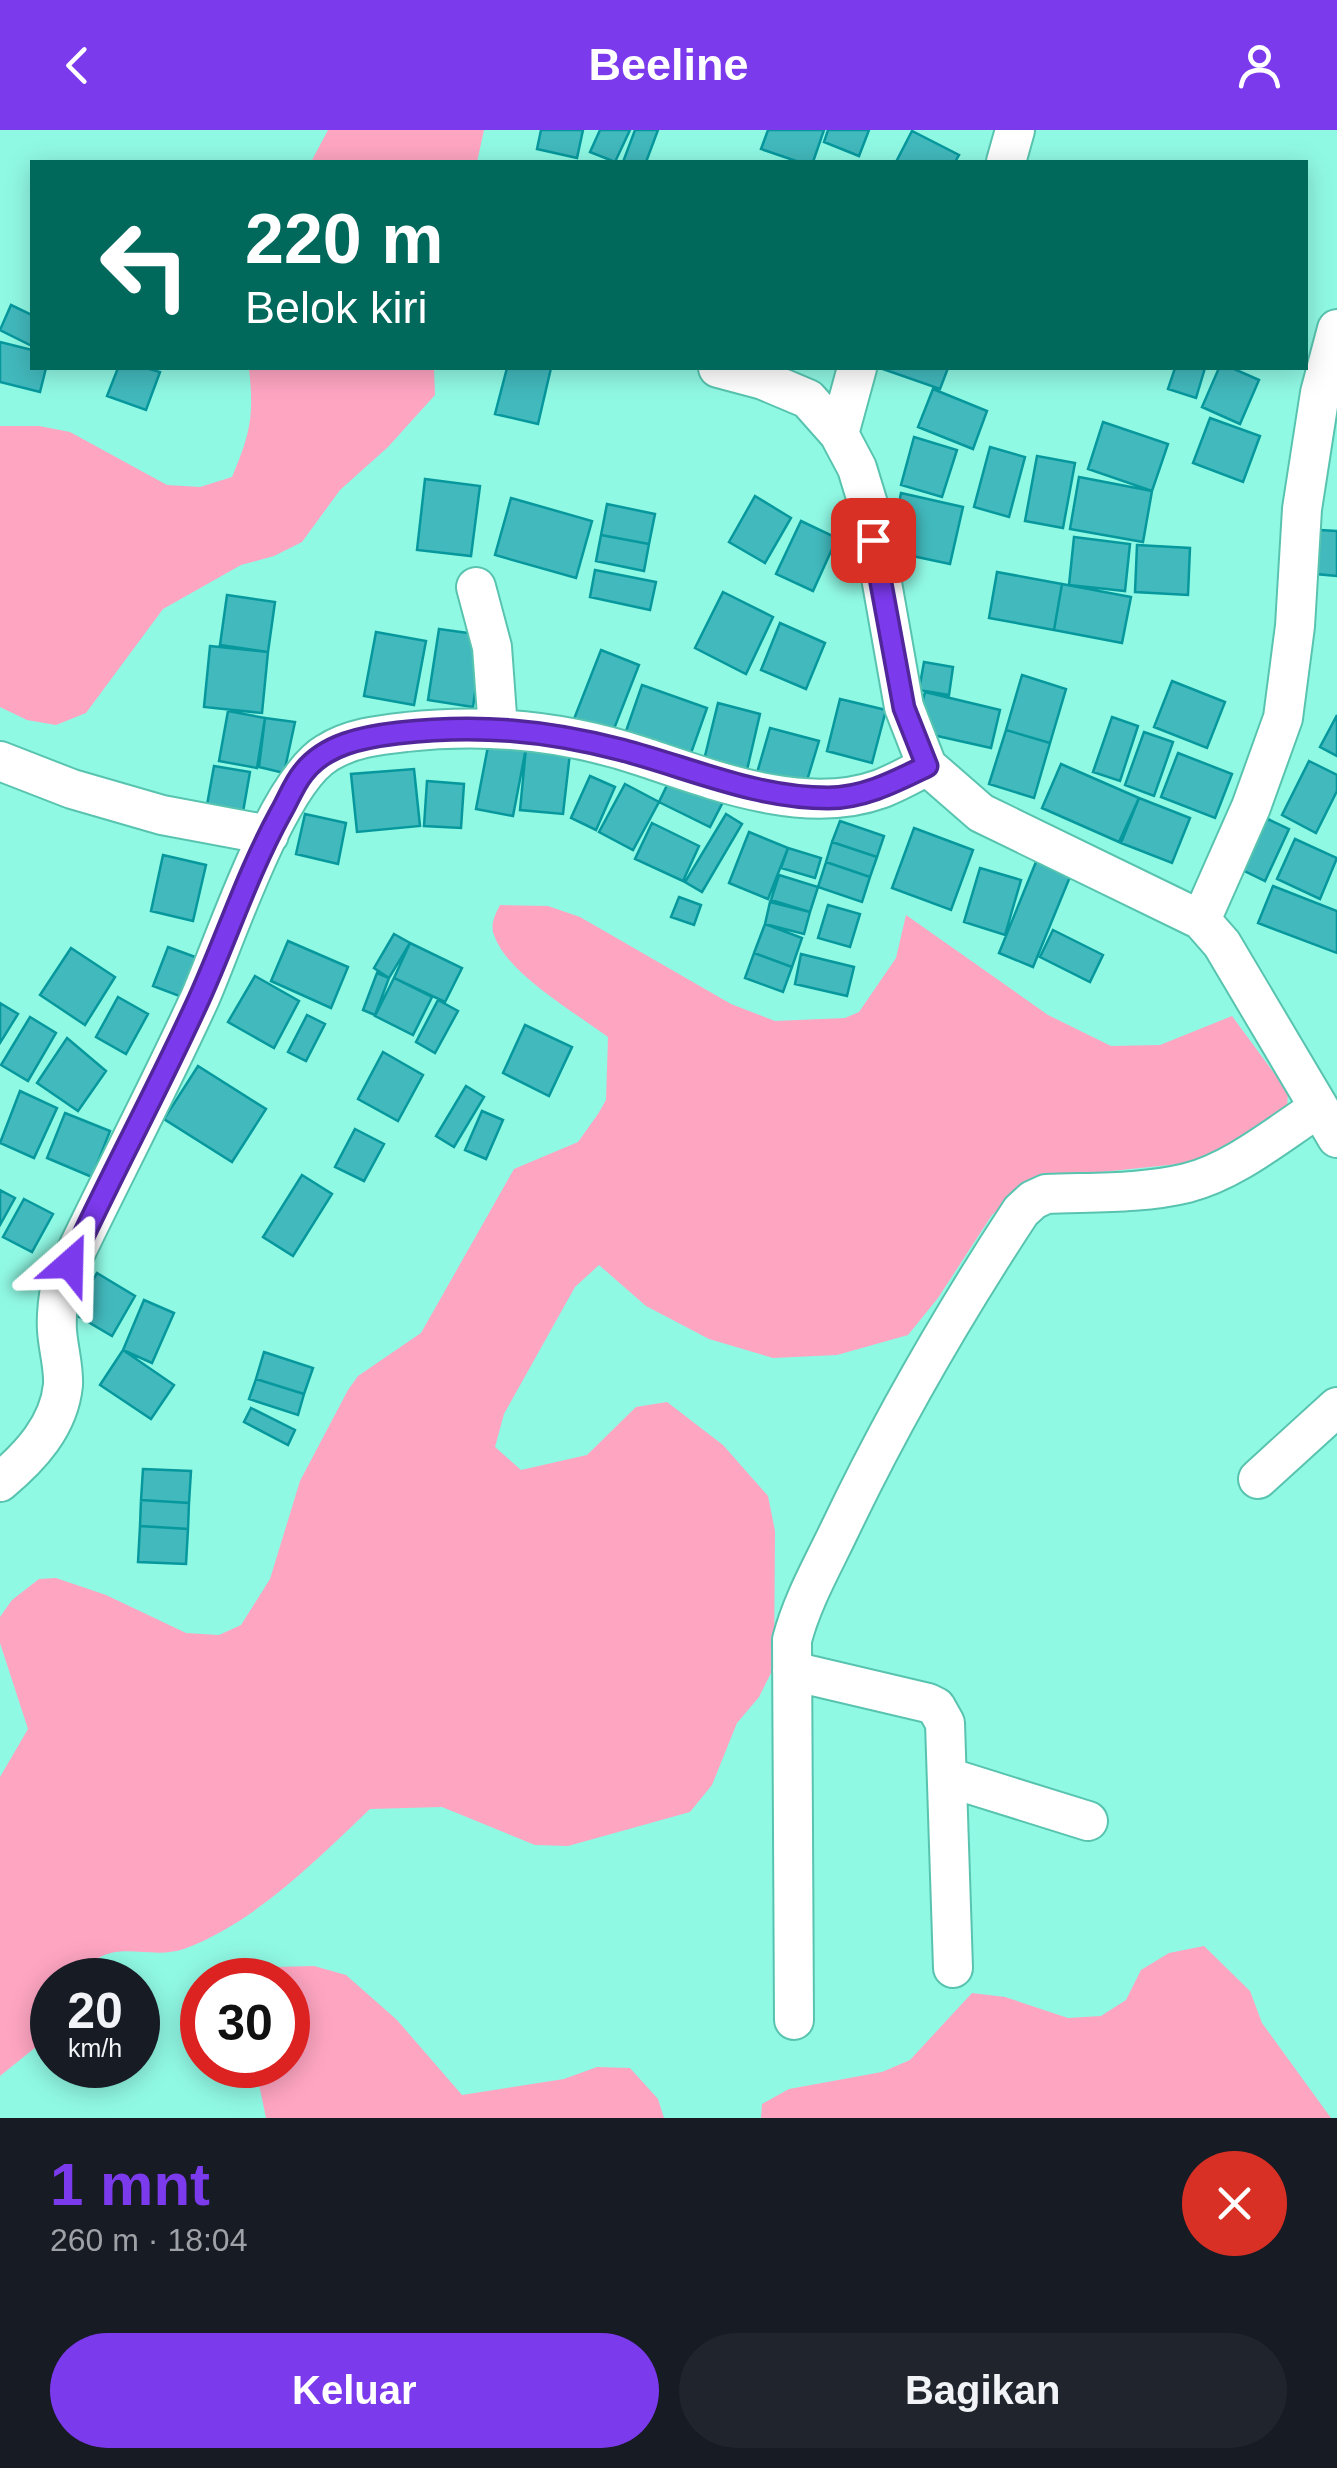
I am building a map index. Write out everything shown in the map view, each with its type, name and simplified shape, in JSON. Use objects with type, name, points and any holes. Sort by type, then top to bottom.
[{"type":"street","points":[[1007,160],[1016,130]]},
{"type":"street","points":[[1201,920],[1283,718],[1295,626],[1302,509],[1320,393],[1337,329]]},
{"type":"street","points":[[726,370],[763,380],[808,399],[839,434],[857,468],[868,504],[904,708],[927,766],[981,813],[1201,920],[1222,944],[1327,1123],[1190,1182],[1143,1190],[1046,1194],[1033,1200],[1021,1211],[931,1353],[798,1615],[792,1640],[794,2020]]},
{"type":"street","points":[[839,434],[856,370]]},
{"type":"street","points":[[476,588],[492,648],[498,729]]},
{"type":"street","points":[[0,1482],[44,1438],[56,1411],[62,1385],[57,1329],[62,1284],[200,996],[268,835],[304,772],[324,754],[351,741],[443,728],[518,729],[595,744],[785,795],[830,798],[878,790],[927,766]]},
{"type":"street","points":[[0,762],[162,816],[268,835]]},
{"type":"street","points":[[1258,1478],[1337,1407]]},
{"type":"street","points":[[792,1671],[936,1707],[944,1723],[953,1968]]},
{"type":"street","points":[[947,1777],[1088,1822]]},
{"type":"shaded area","points":[[328,130],[484,130],[477,160],[312,160]]},
{"type":"shaded area","points":[[249,370],[434,370],[435,395],[388,447],[340,490],[302,542],[274,556],[241,565],[163,609],[86,713],[56,725],[27,720],[0,707],[0,426],[39,426],[70,432],[167,485],[200,487],[232,477],[250,423]]},
{"type":"shaded area","points":[[500,905],[548,906],[580,917],[731,1004],[775,1021],[845,1018],[859,1012],[896,958],[906,915],[1048,1015],[1111,1046],[1160,1045],[1232,1016],[1288,1092],[1287,1109],[1207,1161],[1035,1179],[992,1215],[938,1298],[908,1335],[837,1355],[773,1358],[709,1339],[646,1306],[599,1265],[575,1287],[504,1414],[495,1447],[521,1470],[587,1455],[636,1407],[667,1402],[723,1445],[768,1496],[775,1531],[774,1667],[759,1697],[737,1723],[712,1785],[690,1812],[568,1846],[535,1845],[442,1807],[370,1809],[260,1907],[184,1949],[127,1951],[100,1958],[30,1958],[30,2052],[0,2076],[0,1777],[28,1729],[0,1643],[0,1617],[12,1600],[39,1579],[56,1578],[106,1595],[186,1633],[219,1635],[241,1625],[270,1579],[300,1481],[348,1390],[358,1376],[421,1333],[514,1169],[578,1142],[606,1100],[608,1037],[544,992],[513,964],[501,950],[493,931]]},
{"type":"shaded area","points":[[1204,1946],[1250,1991],[1262,2023],[1331,2118],[761,2118],[762,2104],[789,2089],[882,2072],[910,2060],[972,1993],[1005,1997],[1068,2018],[1101,2016],[1126,2000],[1141,1970],[1169,1953]]},
{"type":"shaded area","points":[[310,1966],[346,1975],[397,2020],[462,2095],[564,2079],[597,2067],[630,2068],[658,2099],[664,2118],[266,2118],[260,2088],[310,2088]]},
{"type":"building","points":[[541,130],[583,130],[577,158],[537,149]]},
{"type":"building","points":[[600,130],[630,130],[616,160],[590,152]]},
{"type":"building","points":[[635,130],[658,130],[647,160],[624,160]]},
{"type":"building","points":[[768,130],[824,130],[814,160],[793,160],[761,149]]},
{"type":"building","points":[[828,130],[869,130],[859,156],[824,142]]},
{"type":"building","points":[[912,131],[959,155],[956,160],[897,160]]},
{"type":"building","points":[[11,305],[30,314],[30,345],[0,330]]},
{"type":"building","points":[[0,342],[30,350],[30,370],[46,370],[40,392],[0,382]]},
{"type":"building","points":[[117,370],[160,372],[146,410],[107,396]]},
{"type":"building","points":[[506,370],[551,370],[538,424],[495,414]]},
{"type":"building","points":[[886,370],[947,370],[940,389]]},
{"type":"building","points":[[1174,370],[1204,370],[1196,398],[1168,389]]},
{"type":"building","points":[[1218,370],[1236,370],[1259,380],[1240,424],[1202,407]]},
{"type":"building","points":[[933,389],[987,411],[973,449],[918,427]]},
{"type":"building","points":[[1210,418],[1260,436],[1243,482],[1193,463]]},
{"type":"building","points":[[1103,422],[1168,444],[1152,491],[1088,469]]},
{"type":"building","points":[[914,437],[957,450],[942,497],[901,485]]},
{"type":"building","points":[[990,447],[1025,457],[1009,517],[974,507]]},
{"type":"building","points":[[1037,456],[1075,463],[1063,528],[1025,521]]},
{"type":"building","points":[[1079,477],[1152,491],[1143,542],[1070,529]]},
{"type":"building","points":[[425,479],[480,486],[471,556],[417,550]]},
{"type":"building","points":[[901,493],[963,507],[950,564],[889,551]]},
{"type":"building","points":[[755,496],[791,518],[765,563],[729,542]]},
{"type":"building","points":[[511,498],[592,521],[576,578],[495,555]]},
{"type":"building","points":[[607,504],[655,514],[649,544],[601,535]]},
{"type":"building","points":[[801,521],[837,538],[813,591],[776,574]]},
{"type":"building","points":[[1320,530],[1337,531],[1337,576],[1316,574]]},
{"type":"building","points":[[601,535],[649,544],[644,571],[596,561]]},
{"type":"building","points":[[1074,537],[1130,544],[1125,591],[1069,585]]},
{"type":"building","points":[[1137,545],[1190,548],[1188,595],[1135,592]]},
{"type":"building","points":[[595,570],[656,582],[650,610],[590,597]]},
{"type":"building","points":[[997,572],[1062,584],[1054,630],[989,618]]},
{"type":"building","points":[[1062,584],[1131,597],[1122,643],[1054,630]]},
{"type":"building","points":[[723,592],[773,617],[746,674],[695,648]]},
{"type":"building","points":[[227,595],[275,602],[268,652],[220,645]]},
{"type":"building","points":[[780,623],[825,643],[806,689],[761,670]]},
{"type":"building","points":[[439,629],[483,635],[473,707],[428,700]]},
{"type":"building","points":[[376,632],[426,641],[414,705],[364,696]]},
{"type":"building","points":[[210,646],[268,652],[262,713],[204,707]]},
{"type":"building","points":[[601,650],[639,665],[612,734],[574,719]]},
{"type":"building","points":[[924,662],[953,667],[949,695],[919,690]]},
{"type":"building","points":[[1022,675],[1066,689],[1050,743],[1006,730]]},
{"type":"building","points":[[1172,681],[1225,702],[1207,748],[1154,727]]},
{"type":"building","points":[[642,685],[707,708],[690,756],[625,734]]},
{"type":"building","points":[[925,692],[1000,710],[991,748],[915,731]]},
{"type":"building","points":[[840,699],[886,710],[872,763],[827,751]]},
{"type":"building","points":[[718,703],[760,714],[747,770],[704,760]]},
{"type":"building","points":[[228,711],[265,718],[257,768],[219,761]]},
{"type":"building","points":[[1337,715],[1337,756],[1320,747]]},
{"type":"building","points":[[1112,717],[1138,726],[1120,781],[1093,772]]},
{"type":"building","points":[[265,718],[295,722],[284,773],[259,767]]},
{"type":"building","points":[[770,728],[819,741],[805,787],[757,773]]},
{"type":"building","points":[[1006,730],[1050,743],[1034,798],[989,784]]},
{"type":"building","points":[[1144,732],[1173,742],[1154,796],[1125,785]]},
{"type":"building","points":[[489,741],[526,748],[513,816],[476,809]]},
{"type":"building","points":[[526,748],[570,753],[563,814],[520,810]]},
{"type":"building","points":[[1178,753],[1232,774],[1215,818],[1161,797]]},
{"type":"building","points":[[1309,761],[1337,775],[1337,791],[1316,833],[1282,815]]},
{"type":"building","points":[[1061,764],[1139,798],[1119,842],[1042,808]]},
{"type":"building","points":[[214,766],[250,772],[243,812],[207,805]]},
{"type":"building","points":[[414,769],[420,826],[357,832],[351,774]]},
{"type":"building","points":[[672,775],[724,800],[710,827],[659,802]]},
{"type":"building","points":[[590,776],[615,787],[596,830],[571,818]]},
{"type":"building","points":[[427,781],[464,784],[461,828],[424,826]]},
{"type":"building","points":[[625,784],[659,802],[633,850],[599,832]]},
{"type":"building","points":[[1139,798],[1190,818],[1172,863],[1121,843]]},
{"type":"building","points":[[1255,813],[1289,829],[1265,881],[1232,865]]},
{"type":"building","points":[[305,814],[346,823],[338,864],[296,854]]},
{"type":"building","points":[[726,814],[742,824],[702,892],[685,882]]},
{"type":"building","points":[[840,821],[884,836],[877,857],[832,842]]},
{"type":"building","points":[[652,823],[699,846],[683,881],[635,859]]},
{"type":"building","points":[[914,828],[973,850],[951,910],[892,888]]},
{"type":"building","points":[[749,832],[788,848],[768,899],[729,883]]},
{"type":"building","points":[[1295,839],[1337,858],[1320,899],[1277,879]]},
{"type":"building","points":[[832,842],[877,857],[870,877],[826,862]]},
{"type":"building","points":[[788,848],[821,858],[815,878],[781,868]]},
{"type":"building","points":[[163,855],[206,865],[193,921],[151,911]]},
{"type":"building","points":[[1038,857],[1072,872],[1033,967],[999,953]]},
{"type":"building","points":[[826,862],[870,877],[862,902],[818,887]]},
{"type":"building","points":[[980,868],[1021,880],[1005,935],[964,922]]},
{"type":"building","points":[[779,875],[818,887],[810,912],[771,900]]},
{"type":"building","points":[[1273,886],[1337,911],[1337,953],[1258,923]]},
{"type":"building","points":[[679,897],[701,905],[694,925],[671,917]]},
{"type":"building","points":[[770,902],[810,912],[804,934],[765,924]]},
{"type":"building","points":[[828,905],[860,914],[850,947],[818,938]]},
{"type":"building","points":[[765,924],[802,938],[792,967],[754,953]]},
{"type":"building","points":[[1053,930],[1103,955],[1090,982],[1040,957]]},
{"type":"building","points":[[394,934],[410,943],[389,978],[374,968]]},
{"type":"building","points":[[288,941],[348,967],[331,1008],[271,981]]},
{"type":"building","points":[[410,943],[462,968],[445,1002],[394,978]]},
{"type":"building","points":[[168,947],[198,958],[182,997],[153,986]]},
{"type":"building","points":[[71,948],[115,977],[85,1025],[40,995]]},
{"type":"building","points":[[754,953],[792,967],[783,992],[745,978]]},
{"type":"building","points":[[801,954],[854,967],[847,996],[795,984]]},
{"type":"building","points":[[377,973],[389,978],[375,1015],[363,1010]]},
{"type":"building","points":[[255,976],[299,1001],[274,1048],[228,1022]]},
{"type":"building","points":[[394,978],[432,997],[413,1035],[375,1016]]},
{"type":"building","points":[[118,997],[148,1014],[126,1054],[96,1037]]},
{"type":"building","points":[[438,1000],[458,1011],[435,1053],[416,1042]]},
{"type":"building","points":[[0,1003],[18,1014],[0,1043]]},
{"type":"building","points":[[307,1015],[325,1024],[306,1061],[288,1052]]},
{"type":"building","points":[[30,1017],[56,1033],[28,1081],[1,1065]]},
{"type":"building","points":[[525,1025],[572,1047],[549,1096],[503,1073]]},
{"type":"building","points":[[67,1038],[106,1071],[78,1111],[37,1083]]},
{"type":"building","points":[[383,1052],[423,1075],[398,1121],[358,1099]]},
{"type":"building","points":[[198,1066],[266,1109],[232,1162],[164,1119]]},
{"type":"building","points":[[466,1086],[484,1097],[454,1147],[436,1136]]},
{"type":"building","points":[[20,1091],[57,1108],[34,1158],[0,1143]]},
{"type":"building","points":[[482,1111],[503,1120],[486,1159],[465,1150]]},
{"type":"building","points":[[65,1113],[110,1131],[92,1177],[47,1158]]},
{"type":"building","points":[[355,1129],[384,1144],[364,1181],[335,1167]]},
{"type":"building","points":[[302,1175],[332,1194],[293,1256],[263,1237]]},
{"type":"building","points":[[0,1190],[15,1198],[0,1225]]},
{"type":"building","points":[[24,1199],[53,1214],[32,1252],[3,1237]]},
{"type":"building","points":[[97,1273],[135,1296],[112,1336],[73,1313]]},
{"type":"building","points":[[144,1300],[174,1313],[152,1363],[123,1350]]},
{"type":"building","points":[[123,1350],[174,1385],[151,1419],[100,1385]]},
{"type":"building","points":[[264,1352],[313,1368],[304,1394],[256,1379]]},
{"type":"building","points":[[256,1379],[304,1394],[298,1415],[249,1399]]},
{"type":"building","points":[[251,1408],[295,1430],[288,1445],[244,1422]]},
{"type":"building","points":[[143,1469],[191,1471],[189,1503],[141,1500]]},
{"type":"building","points":[[141,1500],[189,1503],[188,1529],[140,1526]]},
{"type":"building","points":[[140,1526],[188,1529],[186,1564],[138,1562]]},
{"type":"route","points":[[70,1264],[200,996],[268,835],[304,772],[324,754],[351,741],[443,728],[518,729],[626,751],[685,771],[785,795],[830,798],[878,790],[927,766],[904,708],[873,540]]}]
